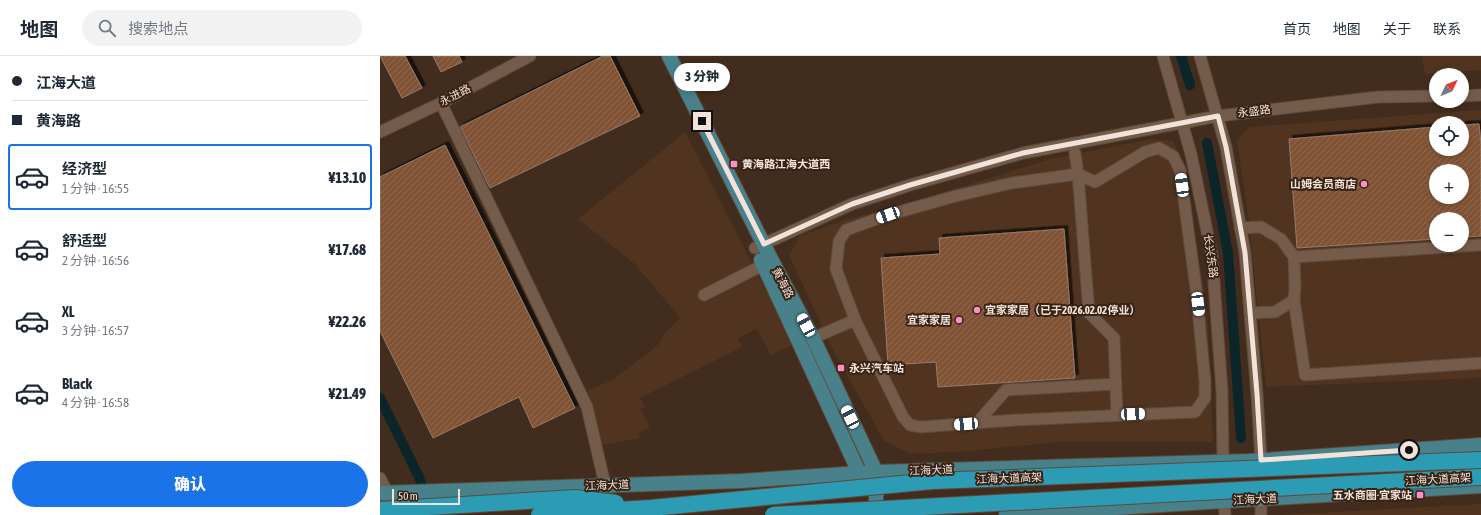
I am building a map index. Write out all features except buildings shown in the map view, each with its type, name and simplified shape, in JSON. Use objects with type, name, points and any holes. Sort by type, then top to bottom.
[{"type":"highway","name":"江海大道高架","points":[[539,515],[651,508],[932,481],[1481,460]]},
{"type":"highway","name":"江海大道高架","points":[[773,515],[1481,477]]},
{"type":"highway","points":[[380,510],[575,498],[651,508]]},
{"type":"main road","name":"黄海路","points":[[659,56],[768,263],[813,338],[876,472],[875,515]]},
{"type":"main road","name":"黄海路","points":[[669,56],[759,246]]},
{"type":"main road","name":"黄海路","points":[[768,263],[861,474],[875,515]]},
{"type":"main road","name":"江海大道","points":[[384,493],[740,481],[876,472],[1261,460],[1481,445]]},
{"type":"main road","name":"江海大道","points":[[1006,515],[1481,486]]},
{"type":"street","name":"永进路","points":[[380,132],[530,56]]},
{"type":"street","name":"长兴东路","points":[[1163,56],[1192,154],[1212,255],[1222,390],[1224,461]]},
{"type":"street","points":[[1200,56],[1226,147],[1245,253],[1261,460]]},
{"type":"street","points":[[1469,96],[1481,95]]},
{"type":"street","name":"永盛路","points":[[759,246],[852,204],[910,185],[1023,153],[1218,116],[1378,97],[1429,96]]},
{"type":"street","points":[[441,102],[587,408],[605,485]]},
{"type":"street","points":[[1159,148],[1173,156],[1180,170],[1202,333],[1205,398],[1195,412],[1117,415],[921,427],[910,425],[903,417],[855,320],[836,269],[839,240],[846,230],[888,215],[956,196],[1012,183],[1078,174],[1095,182],[1145,152],[1159,148]]},
{"type":"street","points":[[1076,153],[1089,313],[1114,338],[1117,415]]},
{"type":"street","points":[[1240,228],[1261,227],[1281,240],[1294,257],[1294,300],[1305,375],[1481,363]]},
{"type":"street","points":[[1294,257],[1481,246]]},
{"type":"street","points":[[704,295],[768,263]]},
{"type":"street","points":[[1250,313],[1275,312],[1294,300]]},
{"type":"street","points":[[813,338],[855,320]]},
{"type":"street","points":[[977,423],[1006,390],[1116,384]]},
{"type":"street","points":[[380,478],[392,515]]},
{"type":"street","points":[[1261,499],[1261,515]]},
{"type":"street","points":[[1224,501],[1225,515]]},
{"type":"shaded area","points":[[1422,56],[1481,56],[1481,70],[1469,71],[1469,68],[1429,68],[1429,74],[1425,74]]},
{"type":"shaded area","points":[[1481,110],[1481,378],[1266,387],[1248,213],[1237,141],[1249,127]]},
{"type":"shaded area","points":[[685,132],[792,342],[790,346],[771,355],[757,329],[738,338],[742,347],[640,398],[645,407],[641,409],[650,428],[639,433],[640,438],[599,446],[586,395],[588,390],[611,381],[657,346],[666,332],[680,318],[636,265],[578,219]]},
{"type":"shaded area","points":[[1151,139],[1173,141],[1183,162],[1207,309],[1213,442],[1057,442],[970,451],[911,454],[884,441],[832,348],[789,255],[800,236],[845,220],[909,203],[1051,159]]},
{"type":"shaded area","points":[[1481,504],[1481,515],[1281,515]]},
{"type":"waterway","points":[[1181,56],[1190,85]]},
{"type":"waterway","points":[[1207,143],[1228,253],[1241,438]]},
{"type":"waterway","points":[[380,398],[422,486]]},
{"type":"place","name":"黄海路江海大道西","points":[[734,164]]},
{"type":"place","name":"山姆会员商店","points":[[1364,184]]},
{"type":"place","name":"宜家家居（已于2026.02.02停业）","points":[[977,310]]},
{"type":"place","name":"宜家家居","points":[[959,320]]},
{"type":"place","name":"永兴汽车站","points":[[841,368]]},
{"type":"place","name":"五水商圈·宜家站","points":[[1420,495]]},
{"type":"route","points":[[702,121],[764,244],[852,204],[910,185],[1023,153],[1218,116],[1226,147],[1245,253],[1261,460],[1409,450]]}]
